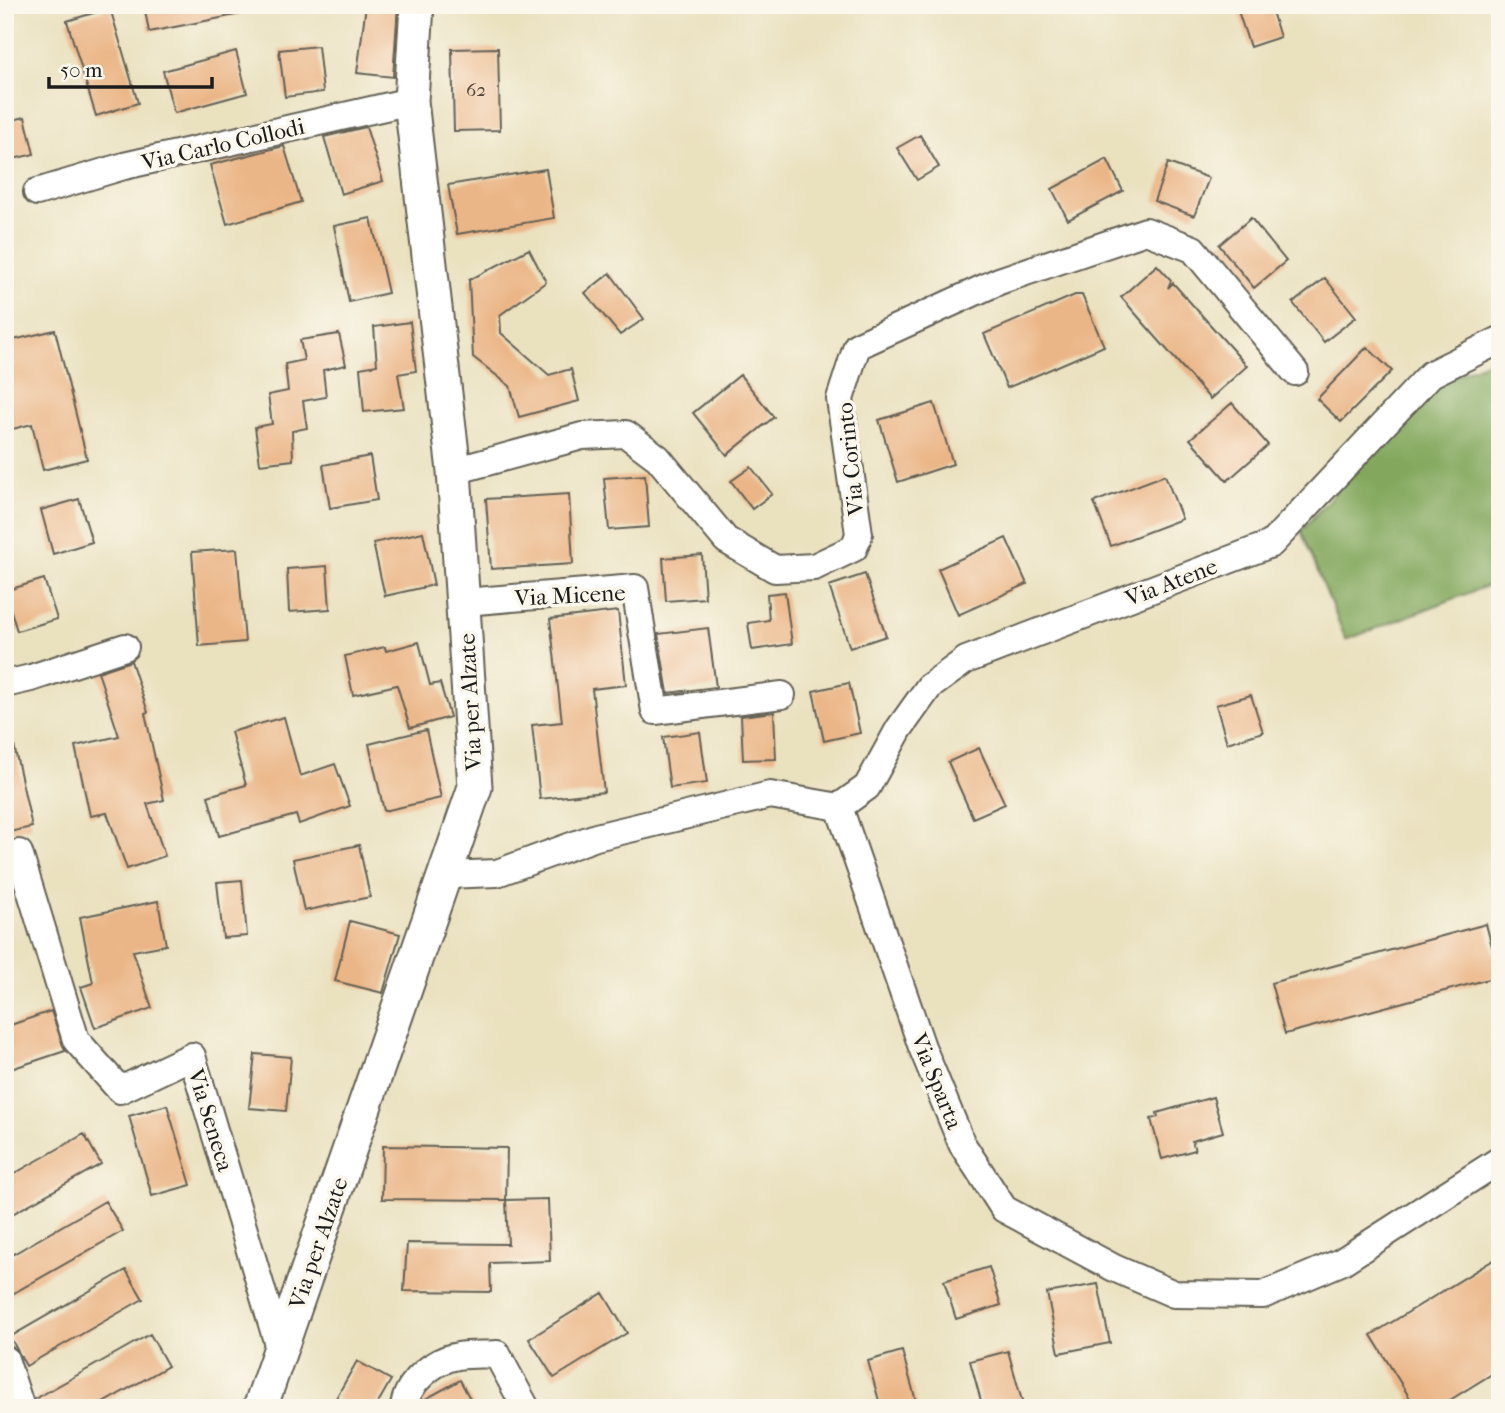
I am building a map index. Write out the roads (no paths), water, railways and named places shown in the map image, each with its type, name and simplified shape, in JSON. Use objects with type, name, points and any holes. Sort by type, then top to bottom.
[{"type":"street","name":"Via per Alzate","points":[[260,1408],[475,787],[454,471],[411,101],[417,5]]},
{"type":"street","name":"Via Carlo Collodi","points":[[37,192],[124,166],[411,101]]},
{"type":"street","name":"Via Corinto","points":[[454,471],[582,436],[626,435],[658,458],[726,540],[775,569],[814,567],[854,548],[859,534],[840,399],[857,346],[999,281],[1146,231],[1193,250],[1295,372]]},
{"type":"street","name":"Via Atene","points":[[839,807],[867,787],[899,729],[929,687],[965,660],[1271,544],[1431,374],[1500,340]]},
{"type":"street","name":"Via Micene","points":[[464,602],[635,588],[655,711],[782,695]]},
{"type":"street","points":[[5,684],[125,647]]},
{"type":"street","points":[[444,875],[497,873],[596,837],[770,795],[839,807]]},
{"type":"street","name":"Via Sparta","points":[[839,807],[922,1046],[962,1144],[1004,1209],[1114,1268],[1174,1294],[1263,1295],[1341,1262],[1500,1160]]},
{"type":"street","name":"Via Seneca","points":[[19,852],[76,1040],[120,1090],[192,1056],[281,1351]]},
{"type":"street","points":[[404,1408],[405,1399],[418,1376],[455,1356],[497,1354],[526,1408]]},
{"type":"street","points":[[5,1359],[21,1408]]}]
